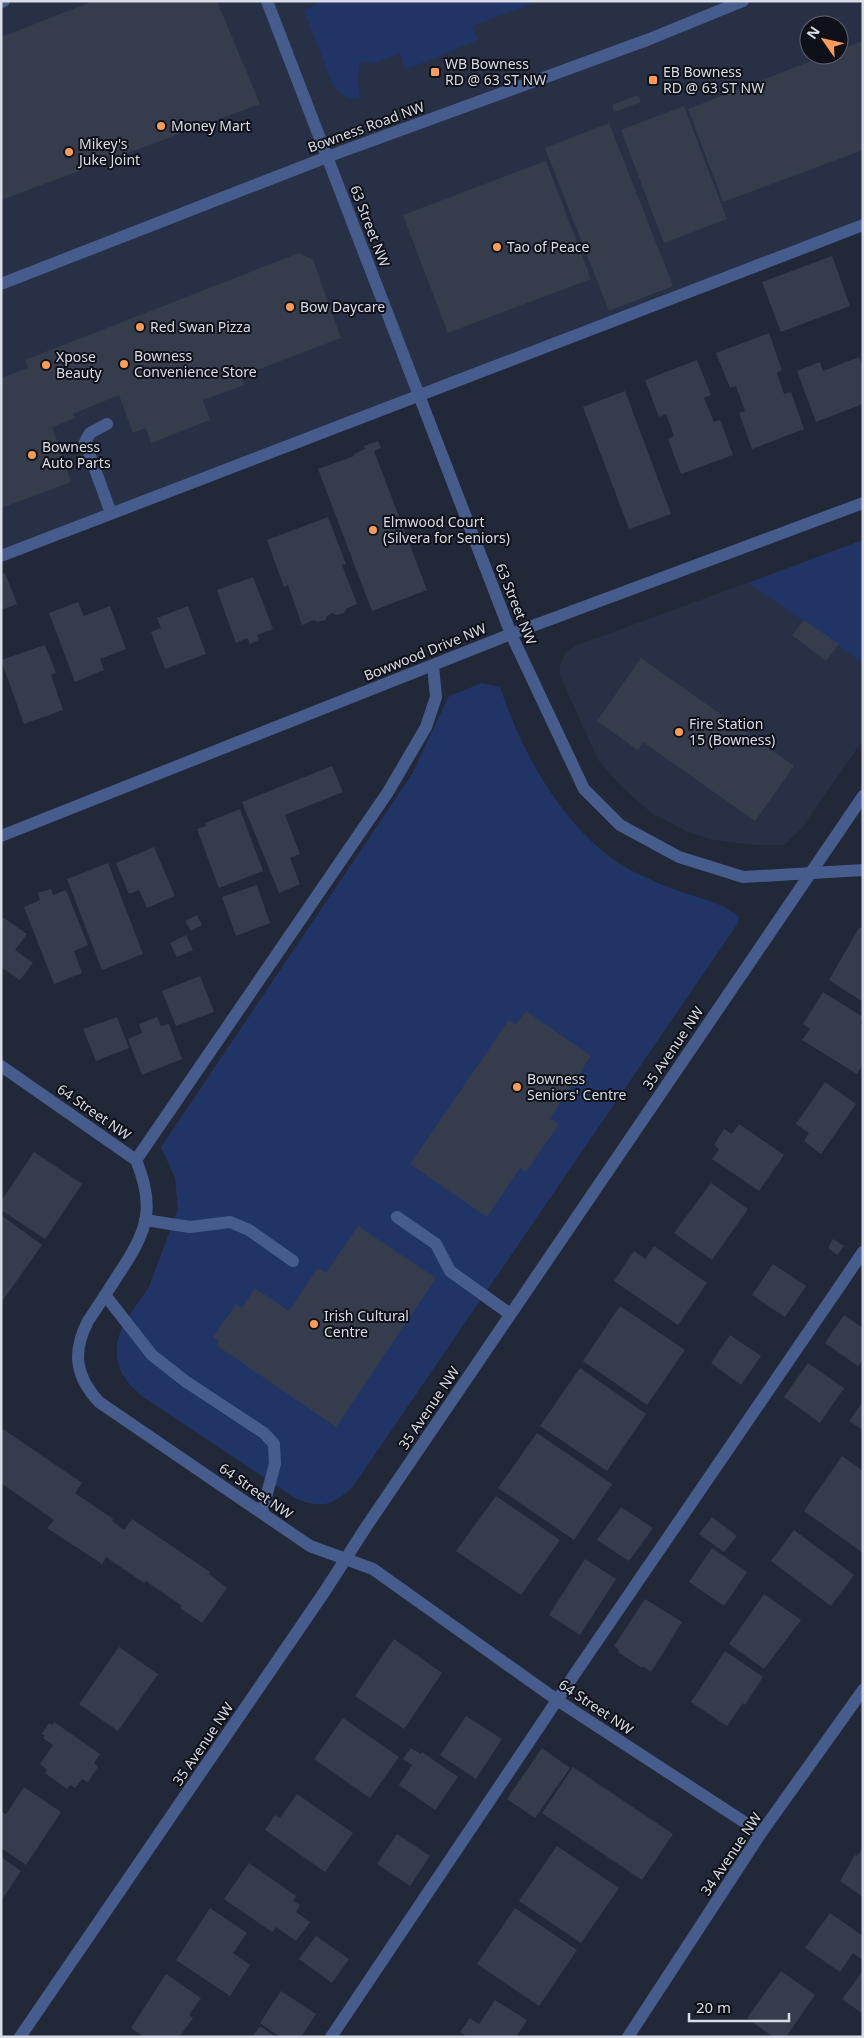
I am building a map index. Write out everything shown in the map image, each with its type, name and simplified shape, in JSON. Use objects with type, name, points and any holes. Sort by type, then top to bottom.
[{"type":"street","name":"63 Street NW","points":[[267,1],[511,634],[584,789],[620,825],[679,857],[743,877],[863,870]]},
{"type":"street","name":"Bowness Road NW","points":[[1,284],[326,157],[648,40],[743,1]]},
{"type":"street","points":[[1,556],[111,512],[420,396],[863,225]]},
{"type":"street","points":[[107,424],[90,433],[85,442],[111,512]]},
{"type":"street","name":"Bowwood Drive NW","points":[[1,836],[511,634],[863,503]]},
{"type":"street","points":[[136,1160],[388,792],[426,727],[436,697],[433,666]]},
{"type":"street","name":"35 Avenue NW","points":[[20,2037],[320,1599],[345,1558],[863,796]]},
{"type":"street","name":"64 Street NW","points":[[1,1066],[136,1160],[143,1177],[147,1196],[145,1220],[138,1245],[81,1335],[78,1350],[78,1365],[82,1379],[89,1391],[99,1402],[310,1546],[372,1569],[557,1700],[761,1834]]},
{"type":"street","points":[[396,1217],[436,1244],[450,1271],[510,1314]]},
{"type":"street","points":[[145,1220],[190,1227],[230,1222],[249,1230],[293,1261]]},
{"type":"street","points":[[330,2037],[557,1700],[863,1252]]},
{"type":"street","points":[[105,1295],[152,1355],[186,1381],[264,1433],[274,1444],[275,1464],[262,1512]]},
{"type":"street","name":"34 Avenue NW","points":[[628,2037],[761,1834],[863,1690]]},
{"type":"shaded area","points":[[321,1],[539,1],[472,26],[478,40],[405,70],[400,53],[372,64],[360,61],[358,80],[360,100],[345,96],[333,85],[304,11]]},
{"type":"shaded area","points":[[863,1],[863,225],[1,556],[1,2]]},
{"type":"shaded area","points":[[863,540],[863,740],[801,829],[784,845],[755,845],[713,840],[686,831],[653,814],[637,801],[598,760],[560,676],[560,664],[565,653],[575,646]]},
{"type":"shaded area","points":[[863,540],[863,663],[749,583]]},
{"type":"shaded area","points":[[482,683],[500,687],[510,715],[537,771],[573,822],[595,844],[619,863],[645,877],[733,912],[739,917],[738,923],[352,1488],[332,1502],[312,1504],[295,1498],[143,1397],[130,1385],[121,1372],[117,1358],[117,1342],[123,1324],[149,1287],[178,1209],[175,1178],[161,1147],[412,774],[449,696]]},
{"type":"building","points":[[94,1],[217,1],[260,104],[1,200],[1,37]]},
{"type":"building","points":[[863,41],[863,150],[723,202],[688,109],[801,65],[849,65],[849,46]]},
{"type":"building","points":[[638,95],[641,102],[614,112],[612,105]]},
{"type":"building","points":[[684,106],[727,219],[664,243],[621,130]]},
{"type":"building","points":[[609,123],[673,286],[609,311],[545,148]]},
{"type":"building","name":"Tao of Peace","points":[[546,161],[591,279],[448,333],[403,215]]},
{"type":"building","points":[[299,253],[313,260],[341,338],[241,376],[244,385],[203,400],[210,420],[151,443],[146,428],[133,433],[119,395],[73,414],[75,418],[52,427],[71,482],[1,508],[1,378],[28,368],[25,360]]},
{"type":"building","points":[[832,256],[850,306],[781,332],[762,282]]},
{"type":"building","points":[[769,333],[782,370],[777,373],[784,394],[791,392],[804,429],[752,449],[739,413],[745,411],[736,386],[730,388],[716,353]]},
{"type":"building","points":[[859,357],[863,367],[863,404],[816,422],[797,371],[820,362],[823,371]]},
{"type":"building","points":[[697,360],[711,395],[704,398],[714,422],[720,420],[733,455],[681,474],[668,439],[674,436],[666,414],[659,417],[645,380]]},
{"type":"building","points":[[625,391],[671,514],[629,529],[583,407]]},
{"type":"building","name":"Elmwood Court (Silvera for Seniors)","points":[[378,441],[381,448],[374,451],[427,590],[372,611],[318,469],[354,456],[354,454],[365,449],[364,446]]},
{"type":"building","points":[[328,517],[346,564],[342,565],[357,604],[346,609],[344,613],[336,615],[333,613],[327,616],[325,620],[317,622],[314,620],[302,625],[288,585],[284,587],[267,540]]},
{"type":"building","points":[[5,573],[17,604],[1,610],[1,574]]},
{"type":"building","points":[[253,577],[273,629],[257,635],[259,640],[250,644],[247,638],[236,643],[217,590]]},
{"type":"building","points":[[78,602],[84,616],[110,606],[126,649],[100,659],[104,670],[75,682],[49,613]]},
{"type":"building","points":[[188,606],[206,654],[165,669],[151,632],[161,628],[157,618]]},
{"type":"building","points":[[804,620],[839,644],[826,661],[792,635]]},
{"type":"building","points":[[45,645],[56,673],[51,675],[63,710],[24,724],[1,660]]},
{"type":"building","name":"Fire Station 15 (Bowness)","points":[[641,658],[794,766],[755,821],[643,742],[638,750],[597,721]]},
{"type":"building","points":[[332,766],[343,792],[285,815],[300,854],[290,858],[300,884],[279,893],[242,802]]},
{"type":"building","points":[[240,809],[263,871],[219,888],[197,829],[206,826],[205,823]]},
{"type":"building","points":[[154,847],[175,896],[147,908],[139,890],[129,894],[116,863]]},
{"type":"building","points":[[108,863],[143,954],[102,970],[67,879]]},
{"type":"building","points":[[257,885],[270,923],[236,936],[222,897]]},
{"type":"building","points":[[51,889],[53,895],[66,890],[88,945],[74,951],[82,973],[54,984],[24,907],[40,900],[38,893]]},
{"type":"building","points":[[197,915],[202,925],[191,931],[185,921]]},
{"type":"building","points":[[1,916],[27,934],[15,950],[33,963],[20,980],[1,967]]},
{"type":"building","points":[[863,927],[863,1002],[829,980],[859,928]]},
{"type":"building","points":[[186,935],[193,950],[177,957],[170,943]]},
{"type":"building","points":[[200,976],[214,1012],[176,1026],[162,991]]},
{"type":"building","points":[[823,992],[863,1017],[860,1023],[863,1025],[863,1064],[857,1074],[802,1040],[810,1029],[803,1024]]},
{"type":"building","name":"Bowness Seniors' Centre","points":[[526,1011],[591,1056],[550,1118],[559,1124],[526,1172],[520,1168],[487,1217],[410,1164],[509,1020],[516,1025]]},
{"type":"building","points":[[117,1017],[129,1048],[96,1061],[83,1029]]},
{"type":"building","points":[[157,1017],[161,1026],[169,1024],[182,1059],[142,1075],[128,1039],[142,1033],[139,1024]]},
{"type":"building","points":[[825,1082],[856,1104],[821,1154],[804,1141],[809,1133],[796,1124]]},
{"type":"building","points":[[739,1124],[784,1155],[759,1191],[712,1159],[719,1149],[714,1145],[724,1129],[732,1134]]},
{"type":"building","points":[[34,1152],[82,1184],[45,1239],[1,1210],[1,1201]]},
{"type":"building","points":[[711,1183],[748,1209],[712,1260],[674,1233]]},
{"type":"building","points":[[1,1215],[42,1245],[3,1300],[1,1298]]},
{"type":"building","name":"Irish Cultural Centre","points":[[358,1226],[436,1278],[336,1427],[216,1345],[219,1341],[213,1337],[236,1304],[242,1308],[255,1288],[289,1311],[318,1268],[326,1273]]},
{"type":"building","points":[[833,1239],[844,1246],[837,1255],[828,1248]]},
{"type":"building","points":[[654,1246],[707,1283],[678,1325],[614,1281],[634,1251],[645,1259]]},
{"type":"building","points":[[773,1264],[806,1286],[785,1317],[752,1295]]},
{"type":"building","points":[[620,1306],[685,1350],[647,1405],[583,1361]]},
{"type":"building","points":[[844,1315],[863,1328],[863,1359],[858,1366],[825,1343]]},
{"type":"building","points":[[730,1335],[761,1356],[741,1385],[711,1363]]},
{"type":"building","points":[[808,1363],[844,1388],[820,1423],[784,1397]]},
{"type":"building","points":[[580,1368],[646,1414],[607,1471],[540,1426]]},
{"type":"building","points":[[863,1402],[863,1430],[849,1421]]},
{"type":"building","points":[[3,1429],[82,1483],[75,1493],[113,1519],[112,1521],[124,1530],[132,1519],[210,1572],[209,1574],[227,1588],[202,1623],[180,1608],[182,1606],[146,1581],[144,1583],[106,1557],[102,1564],[47,1528],[54,1520],[1,1483],[1,1432]]},
{"type":"building","points":[[537,1433],[612,1484],[574,1540],[498,1488]]},
{"type":"building","points":[[842,1456],[863,1471],[863,1553],[804,1511]]},
{"type":"building","points":[[496,1496],[560,1540],[521,1595],[456,1551]]},
{"type":"building","points":[[621,1507],[653,1528],[629,1561],[597,1540]]},
{"type":"building","points":[[712,1517],[737,1536],[724,1552],[699,1534]]},
{"type":"building","points":[[794,1530],[854,1575],[831,1606],[771,1561]]},
{"type":"building","points":[[712,1548],[747,1572],[724,1606],[689,1582]]},
{"type":"building","points":[[585,1559],[616,1579],[580,1635],[549,1615]]},
{"type":"building","points":[[764,1594],[801,1620],[764,1669],[729,1644]]},
{"type":"building","points":[[645,1599],[682,1622],[651,1672],[618,1652],[619,1650],[614,1646]]},
{"type":"building","points":[[394,1639],[442,1673],[404,1729],[355,1696]]},
{"type":"building","points":[[119,1647],[158,1674],[118,1731],[79,1704]]},
{"type":"building","points":[[725,1651],[763,1677],[745,1705],[743,1703],[727,1726],[691,1702]]},
{"type":"building","points":[[466,1716],[502,1739],[476,1779],[440,1755]]},
{"type":"building","points":[[343,1718],[399,1757],[370,1798],[314,1759]]},
{"type":"building","points":[[54,1722],[100,1754],[94,1763],[98,1767],[88,1782],[82,1779],[75,1788],[70,1785],[67,1789],[45,1773],[47,1770],[40,1764],[53,1745],[43,1738],[45,1736],[42,1734],[49,1723],[52,1725]]},
{"type":"building","points":[[411,1748],[421,1754],[422,1752],[458,1777],[435,1810],[399,1785],[412,1765],[403,1759]]},
{"type":"building","points":[[542,1748],[570,1768],[535,1818],[507,1799]]},
{"type":"building","points":[[573,1767],[673,1834],[642,1880],[542,1813]]},
{"type":"building","points":[[24,1787],[61,1812],[26,1865],[1,1848],[1,1812],[6,1814]]},
{"type":"building","points":[[297,1794],[353,1833],[325,1872],[265,1830],[275,1815],[280,1818]]},
{"type":"building","points":[[397,1834],[430,1856],[410,1886],[377,1864]]},
{"type":"building","points":[[557,1846],[619,1888],[581,1943],[519,1901]]},
{"type":"building","points":[[863,1848],[863,1897],[840,1881],[855,1855],[857,1856]]},
{"type":"building","points":[[1,1857],[21,1871],[1,1901]]},
{"type":"building","points":[[249,1863],[296,1896],[293,1901],[300,1905],[296,1912],[310,1922],[296,1941],[276,1927],[272,1932],[224,1899]]},
{"type":"building","points":[[210,1908],[247,1933],[233,1953],[250,1965],[230,1996],[176,1960]]},
{"type":"building","points":[[515,1908],[577,1950],[539,2006],[477,1964]]},
{"type":"building","points":[[830,1913],[863,1936],[863,1960],[853,1953],[840,1972],[805,1948]]},
{"type":"building","points":[[316,1936],[349,1959],[332,1983],[299,1959]]},
{"type":"building","points":[[781,1971],[815,1995],[786,2037],[773,2037],[747,2018]]},
{"type":"building","points":[[863,1971],[863,2014],[842,1999]]},
{"type":"building","points":[[166,1974],[201,1998],[189,2015],[193,2018],[179,2037],[144,2037],[131,2028]]},
{"type":"building","points":[[281,1991],[316,2014],[301,2037],[280,2037],[260,2023]]},
{"type":"building","points":[[495,2000],[527,2020],[516,2037],[467,2037],[460,2032],[470,2018],[479,2024]]},
{"type":"building","points":[[260,2026],[275,2037],[252,2037]]},
{"type":"place","name":"WB Bowness RD @ 63 ST NW","points":[[435,72]]},
{"type":"place","name":"EB Bowness RD @ 63 ST NW","points":[[653,80]]},
{"type":"place","name":"Money Mart","points":[[161,126]]},
{"type":"place","name":"Mikey's Juke Joint","points":[[69,152]]},
{"type":"place","name":"Tao of Peace","points":[[497,247]]},
{"type":"place","name":"Bow Daycare","points":[[290,307]]},
{"type":"place","name":"Red Swan Pizza","points":[[140,327]]},
{"type":"place","name":"Bowness Convenience Store","points":[[124,364]]},
{"type":"place","name":"Xpose Beauty","points":[[46,365]]},
{"type":"place","name":"Bowness Auto Parts","points":[[32,455]]},
{"type":"place","name":"Elmwood Court (Silvera for Seniors)","points":[[373,530]]},
{"type":"place","name":"Fire Station 15 (Bowness)","points":[[679,732]]},
{"type":"place","name":"Bowness Seniors' Centre","points":[[517,1087]]},
{"type":"place","name":"Irish Cultural Centre","points":[[314,1324]]}]
